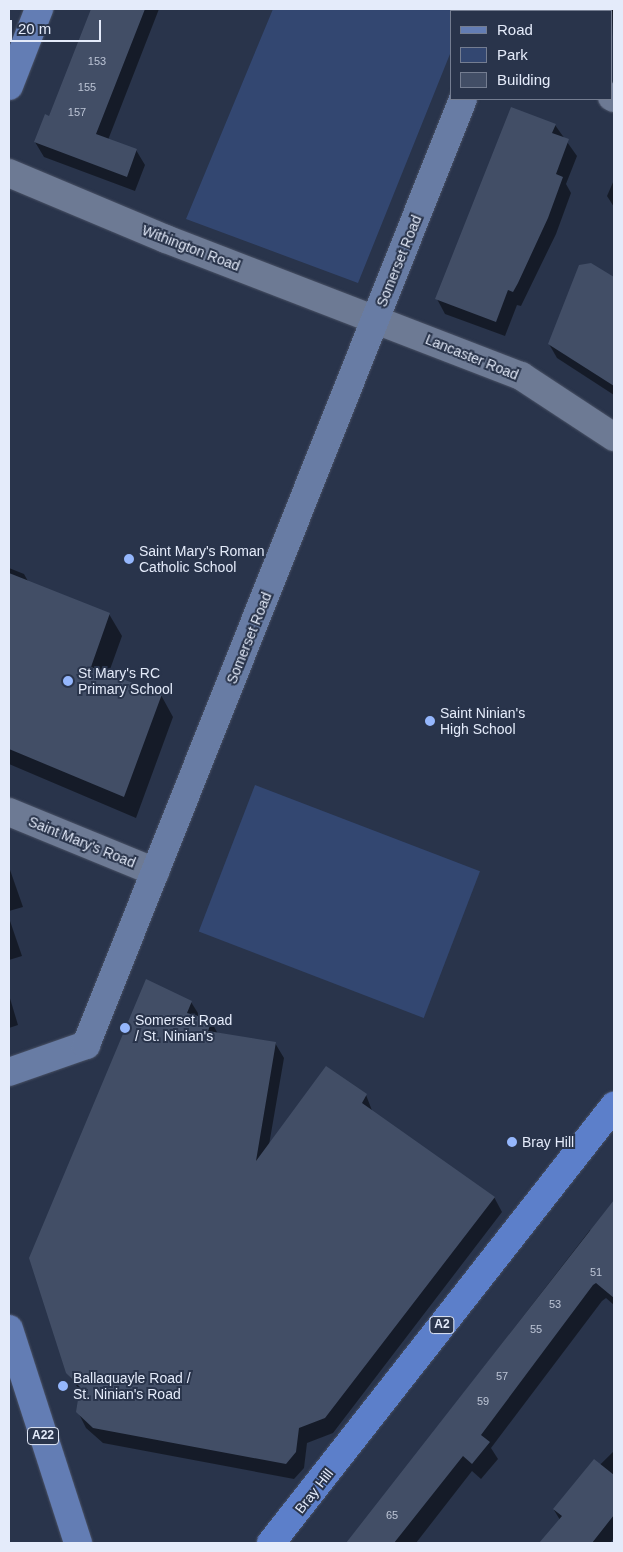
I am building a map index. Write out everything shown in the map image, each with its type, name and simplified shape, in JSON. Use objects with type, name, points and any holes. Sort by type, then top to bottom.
[{"type":"highway","name":"Bray Hill","points":[[271,1543],[614,1106]]},
{"type":"main road","points":[[9,86],[39,9]]},
{"type":"main road","name":"Somerset Road","points":[[9,1072],[86,1044],[464,100]]},
{"type":"main road","name":"A22","points":[[9,1329],[78,1543]]},
{"type":"street","name":"Withington Road","points":[[9,173],[166,239],[376,319]]},
{"type":"street","name":"Lancaster Road","points":[[376,319],[521,376],[614,437]]},
{"type":"street","name":"Saint Mary's Road","points":[[9,812],[155,872]]},
{"type":"green space","points":[[273,9],[468,9],[450,10],[450,54],[358,283],[186,219]]},
{"type":"green space","points":[[255,785],[480,871],[424,1018],[199,932]]},
{"type":"building","points":[[91,9],[145,9],[96,134],[137,149],[127,177],[34,142],[45,114],[49,116]]},
{"type":"building","points":[[511,107],[556,124],[552,133],[569,139],[556,174],[563,177],[548,218],[513,292],[508,290],[496,322],[435,299]]},
{"type":"building","points":[[591,263],[614,277],[614,386],[548,344],[579,265]]},
{"type":"building","name":"St Mary's RC Primary School","points":[[9,573],[110,613],[91,667],[162,694],[124,797],[9,749]]},
{"type":"building","points":[[146,979],[192,1001],[187,1013],[212,1020],[208,1031],[276,1042],[256,1161],[326,1066],[367,1094],[362,1103],[495,1197],[325,1418],[299,1428],[296,1452],[286,1464],[93,1428],[76,1412],[80,1387],[66,1373],[29,1258]]},
{"type":"building","points":[[614,1200],[614,1298],[596,1283],[593,1285],[481,1435],[490,1442],[472,1464],[463,1456],[394,1543],[346,1543]]},
{"type":"building","points":[[594,1459],[614,1475],[614,1515],[592,1543],[539,1543],[562,1516],[553,1509]]},
{"type":"place","name":"Saint Mary's Roman Catholic School","points":[[129,559]]},
{"type":"place","name":"St Mary's RC Primary School","points":[[68,681]]},
{"type":"place","name":"Saint Ninian's High School","points":[[430,721]]},
{"type":"place","name":"Somerset Road / St. Ninian's","points":[[125,1028]]},
{"type":"place","name":"Bray Hill","points":[[512,1142]]},
{"type":"place","name":"Ballaquayle Road / St. Ninian's Road","points":[[63,1386]]}]
